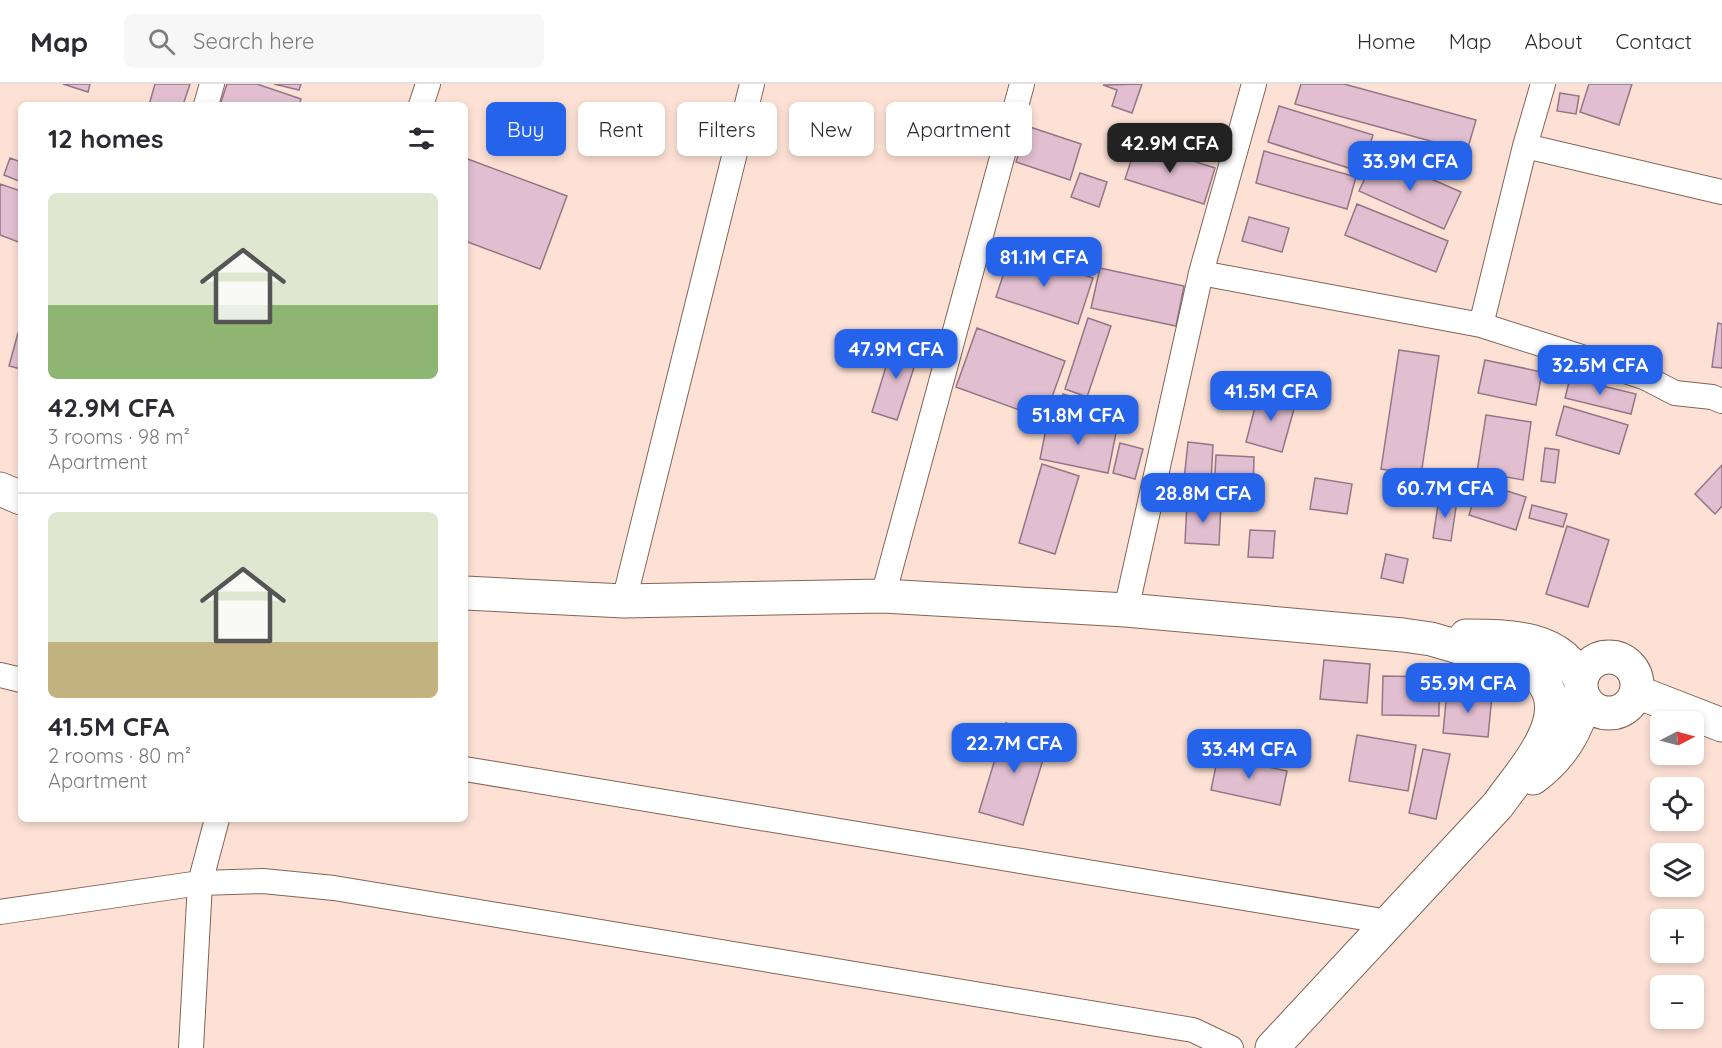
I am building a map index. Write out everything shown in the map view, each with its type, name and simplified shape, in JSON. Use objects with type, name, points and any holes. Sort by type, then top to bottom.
[{"type":"main road","points":[[0,489],[18,497]]},
{"type":"main road","points":[[468,593],[624,601],[883,596],[1126,610],[1431,639],[1488,636],[1525,639],[1549,646],[1564,657],[1573,666],[1582,690],[1603,712],[1613,712],[1630,704],[1637,692],[1636,676],[1630,666],[1612,657],[1601,658],[1590,664],[1583,673],[1582,690],[1578,723],[1566,745],[1539,774],[1498,805],[1272,1048]]},
{"type":"main road","points":[[1431,639],[1527,667],[1540,676],[1552,696],[1552,718],[1547,729],[1498,805]]},
{"type":"main road","points":[[1637,692],[1722,725]]},
{"type":"street","points":[[207,102],[212,84]]},
{"type":"street","points":[[422,102],[428,84]]},
{"type":"street","points":[[624,601],[752,84]]},
{"type":"street","points":[[883,596],[1022,84]]},
{"type":"street","points":[[1126,610],[1201,273],[1254,84]]},
{"type":"street","points":[[1481,325],[1525,146],[1543,84]]},
{"type":"street","points":[[1525,146],[1722,192]]},
{"type":"street","points":[[1201,273],[1481,325],[1644,377],[1675,393],[1712,397],[1722,401]]},
{"type":"street","points":[[0,675],[18,679]]},
{"type":"street","points":[[468,769],[1389,922]]},
{"type":"street","points":[[191,1048],[200,883],[216,822]]},
{"type":"street","points":[[0,912],[200,883],[263,881],[334,888],[1193,1030],[1231,1048]]},
{"type":"building","points":[[63,84],[90,84],[88,92]]},
{"type":"building","points":[[155,84],[190,84],[184,102],[150,102]]},
{"type":"building","points":[[227,84],[257,84],[301,99],[300,102],[221,102]]},
{"type":"building","points":[[274,84],[301,84],[299,90]]},
{"type":"building","points":[[1142,84],[1132,113],[1112,106],[1117,90],[1103,85]]},
{"type":"building","points":[[1301,84],[1344,84],[1476,120],[1467,151],[1295,104]]},
{"type":"building","points":[[1589,84],[1632,84],[1619,125],[1580,112]]},
{"type":"building","points":[[1560,93],[1579,96],[1576,114],[1557,111]]},
{"type":"building","points":[[1279,106],[1373,135],[1361,172],[1268,142]]},
{"type":"building","points":[[1032,128],[1081,144],[1070,180],[1016,162],[1018,156],[1032,156]]},
{"type":"building","points":[[1137,143],[1215,168],[1204,204],[1125,179]]},
{"type":"building","points":[[1264,151],[1356,177],[1347,209],[1256,183]]},
{"type":"building","points":[[1376,155],[1461,192],[1444,229],[1359,191]]},
{"type":"building","points":[[10,158],[18,161],[18,181],[4,175]]},
{"type":"building","points":[[468,159],[567,196],[540,269],[468,242]]},
{"type":"building","points":[[1080,173],[1107,182],[1099,207],[1071,197]]},
{"type":"building","points":[[0,184],[18,190],[18,242],[0,235]]},
{"type":"building","points":[[1357,204],[1448,241],[1436,272],[1345,235]]},
{"type":"building","points":[[1249,217],[1289,228],[1282,252],[1242,241]]},
{"type":"building","points":[[1011,251],[1093,278],[1078,324],[996,297]]},
{"type":"building","points":[[1100,268],[1184,286],[1176,326],[1091,308]]},
{"type":"building","points":[[1088,318],[1111,326],[1087,397],[1065,389]]},
{"type":"building","points":[[1718,323],[1722,324],[1722,368],[1712,367]]},
{"type":"building","points":[[977,328],[1065,361],[1044,419],[956,387]]},
{"type":"building","points":[[18,333],[18,368],[9,366]]},
{"type":"building","points":[[894,341],[920,349],[897,420],[872,412]]},
{"type":"building","points":[[1399,350],[1439,356],[1421,475],[1381,469]]},
{"type":"building","points":[[1485,360],[1542,372],[1536,405],[1478,393]]},
{"type":"building","points":[[1570,378],[1636,394],[1631,414],[1565,398]]},
{"type":"building","points":[[1259,392],[1296,402],[1282,452],[1246,442]]},
{"type":"building","points":[[1063,394],[1128,413],[1122,432],[1057,413]]},
{"type":"building","points":[[1564,406],[1628,425],[1619,454],[1556,435]]},
{"type":"building","points":[[1486,415],[1531,422],[1523,480],[1477,472]]},
{"type":"building","points":[[1048,419],[1116,433],[1108,473],[1040,459]]},
{"type":"building","points":[[1188,442],[1213,445],[1211,482],[1184,480]]},
{"type":"building","points":[[1120,443],[1143,449],[1135,479],[1113,473]]},
{"type":"building","points":[[1545,448],[1559,450],[1555,483],[1541,481]]},
{"type":"building","points":[[1216,455],[1254,457],[1253,492],[1214,490]]},
{"type":"building","points":[[1042,464],[1079,476],[1055,554],[1019,543]]},
{"type":"building","points":[[1722,465],[1722,506],[1715,514],[1695,494]]},
{"type":"building","points":[[1315,478],[1352,484],[1347,514],[1310,509]]},
{"type":"building","points":[[1479,482],[1526,497],[1516,530],[1469,515]]},
{"type":"building","points":[[1439,498],[1457,500],[1451,541],[1433,538]]},
{"type":"building","points":[[1187,503],[1221,505],[1219,545],[1185,543]]},
{"type":"building","points":[[1532,505],[1567,514],[1563,527],[1529,518]]},
{"type":"building","points":[[1567,526],[1609,540],[1588,607],[1546,594]]},
{"type":"building","points":[[1250,530],[1275,531],[1273,558],[1248,557]]},
{"type":"building","points":[[1386,554],[1408,559],[1403,583],[1381,578]]},
{"type":"building","points":[[1324,660],[1370,664],[1367,703],[1320,699]]},
{"type":"building","points":[[1383,676],[1439,677],[1439,716],[1382,715]]},
{"type":"building","points":[[1447,691],[1492,695],[1488,737],[1443,733]]},
{"type":"building","points":[[1006,723],[1050,737],[1023,825],[979,812]]},
{"type":"building","points":[[1357,735],[1416,745],[1408,791],[1349,781]]},
{"type":"building","points":[[1423,749],[1450,754],[1436,819],[1409,813]]},
{"type":"building","points":[[1218,756],[1287,771],[1280,805],[1211,790]]}]
